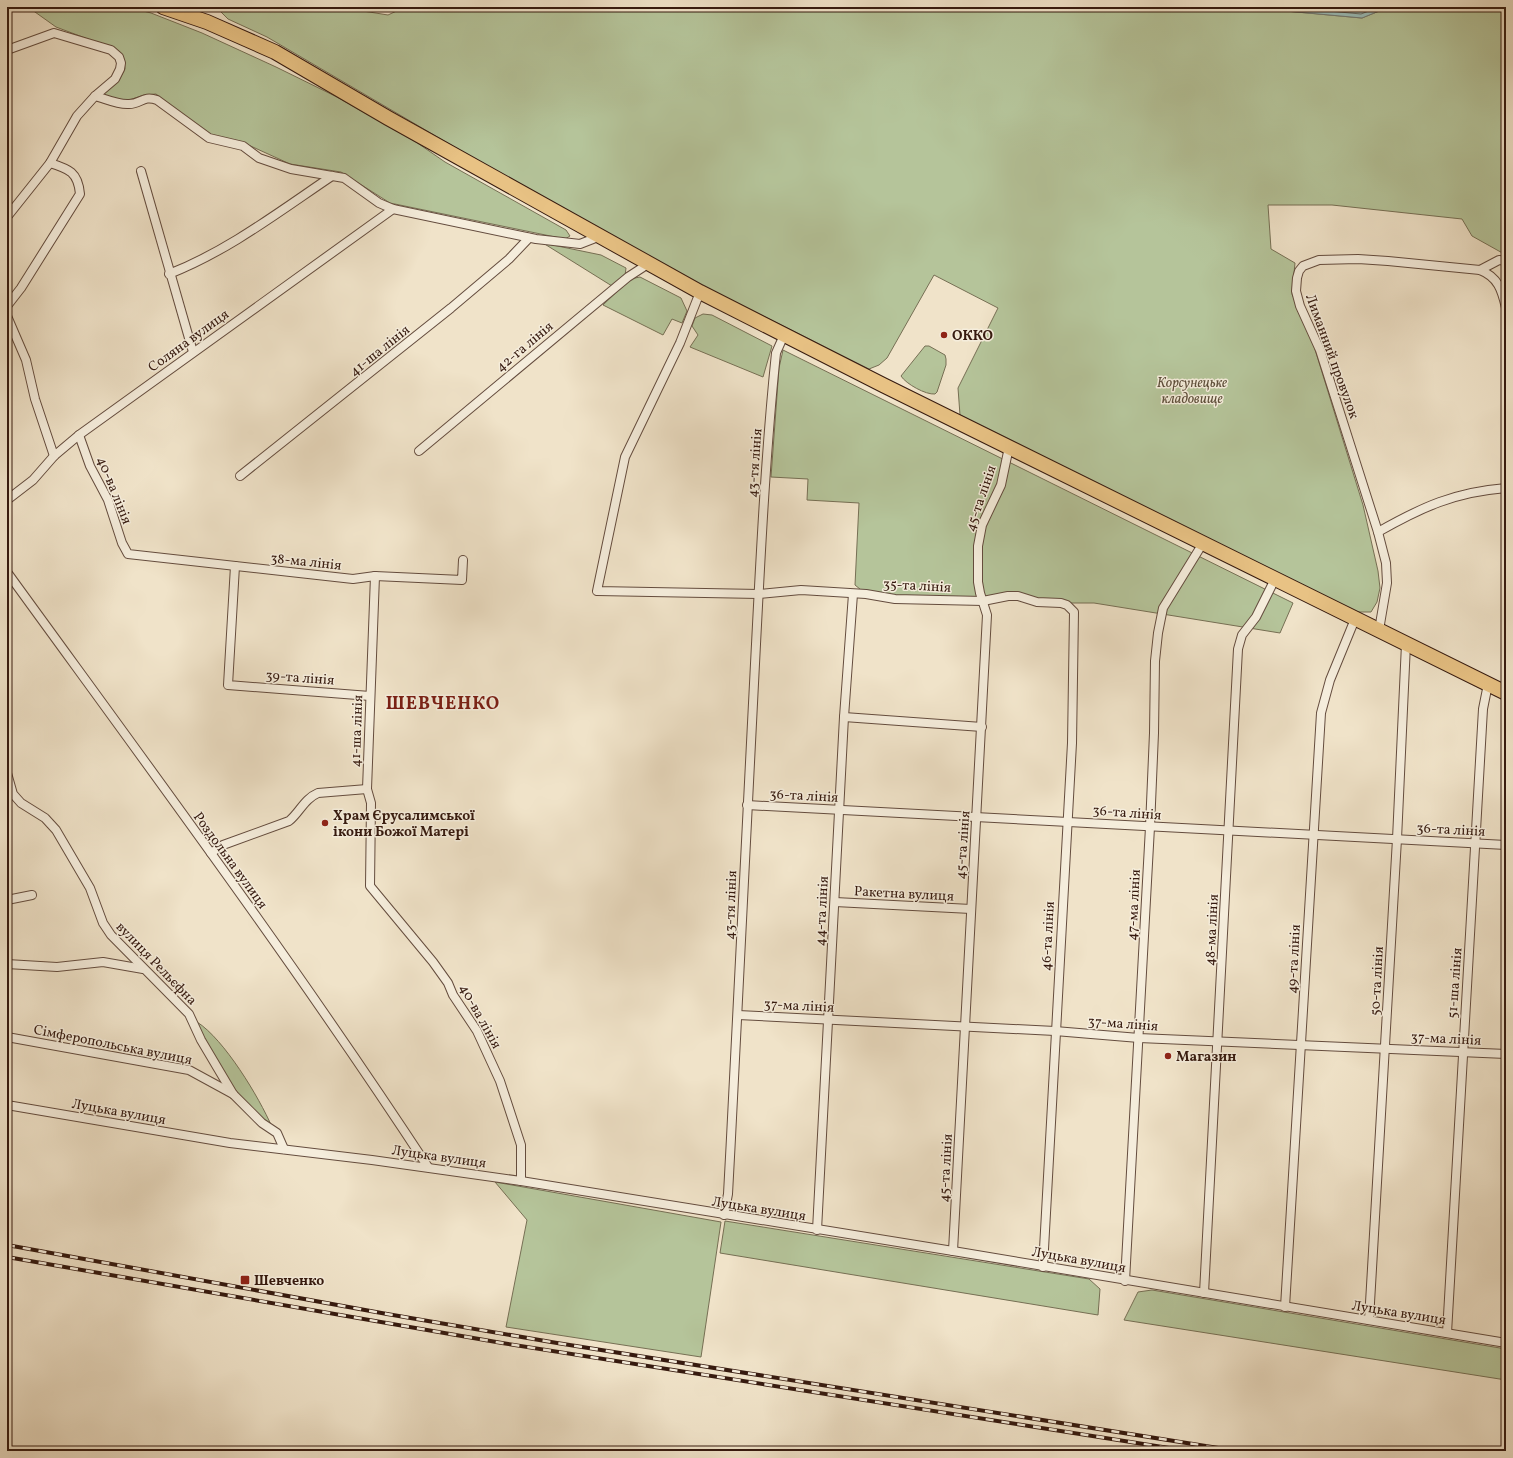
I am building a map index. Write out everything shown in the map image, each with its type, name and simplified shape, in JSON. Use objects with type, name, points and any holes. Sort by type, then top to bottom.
[{"type":"highway","points":[[163,7],[207,22],[275,52],[598,237],[700,292],[1506,693]]},
{"type":"street","points":[[7,50],[54,33],[111,50],[119,57],[121,63],[115,79],[95,96],[77,116],[50,163],[7,217]]},
{"type":"street","points":[[95,96],[122,104],[132,104],[149,97],[157,100],[209,138],[243,146],[259,158],[291,169],[344,178],[379,203],[393,210],[529,238],[580,244],[598,237]]},
{"type":"street","points":[[7,306],[21,288],[80,194],[79,184],[72,172],[50,163]]},
{"type":"street","points":[[141,171],[169,274],[193,352]]},
{"type":"street","points":[[169,274],[198,263],[332,176]]},
{"type":"street","name":"Соляна вулиця","points":[[7,500],[33,480],[54,456],[79,435],[393,210]]},
{"type":"street","name":"41-ша лінія","points":[[240,476],[451,308],[509,259],[529,238]]},
{"type":"street","name":"Лиманний провулок","points":[[1379,630],[1387,583],[1386,563],[1378,532],[1320,350],[1298,298],[1296,291],[1299,271],[1303,266],[1319,260],[1358,259],[1480,270],[1490,273],[1496,280],[1503,293],[1506,308]]},
{"type":"street","points":[[1480,270],[1499,260],[1506,261]]},
{"type":"street","name":"42-га лінія","points":[[419,451],[628,277],[648,264]]},
{"type":"street","points":[[700,292],[680,343],[625,456],[598,591],[759,594]]},
{"type":"street","points":[[7,316],[26,360],[35,399],[54,456]]},
{"type":"street","name":"43-тя лінія","points":[[724,1215],[728,1194],[759,594],[776,353],[784,335]]},
{"type":"street","name":"40-ва лінія","points":[[79,435],[90,466],[108,500],[122,542],[128,554]]},
{"type":"street","name":"45-та лінія","points":[[953,1251],[987,615],[978,582],[978,546],[982,525],[1001,485],[1009,447]]},
{"type":"street","points":[[1378,532],[1420,509],[1443,499],[1506,488]]},
{"type":"street","name":"47-ма лінія","points":[[1125,1280],[1150,827],[1155,661],[1158,633],[1163,608],[1203,543]]},
{"type":"street","name":"38-ма лінія","points":[[128,554],[353,579],[375,576],[462,580],[463,560]]},
{"type":"street","name":"39-та лінія","points":[[235,566],[228,685],[370,696]]},
{"type":"street","name":"Роздольна вулиця","points":[[7,572],[211,853],[362,1066],[428,1167]]},
{"type":"street","name":"41-ша лінія","points":[[370,886],[371,803],[367,789],[375,576]]},
{"type":"street","name":"48-ма лінія","points":[[1204,1293],[1230,829],[1238,649],[1242,634],[1256,617],[1275,579]]},
{"type":"street","name":"35-та лінія","points":[[759,594],[801,590],[866,594],[895,599],[983,601],[1008,596],[1018,596],[1037,602],[1061,603],[1071,608]]},
{"type":"street","name":"44-та лінія","points":[[816,1230],[844,717],[853,594]]},
{"type":"street","name":"46-та лінія","points":[[1043,1267],[1066,821],[1072,743],[1075,618],[1071,608]]},
{"type":"street","name":"49-та лінія","points":[[1285,1307],[1320,728],[1324,696],[1355,619]]},
{"type":"street","name":"50-та лінія","points":[[1369,1320],[1397,839],[1406,644]]},
{"type":"street","name":"51-ша лінія","points":[[1447,1333],[1483,709],[1488,684]]},
{"type":"street","points":[[844,717],[982,727]]},
{"type":"street","name":"вулиця Рельєфна","points":[[7,773],[13,794],[21,803],[45,818],[56,830],[90,888],[103,923],[111,935],[189,1014],[201,1040],[232,1094],[262,1123],[277,1133],[284,1149]]},
{"type":"street","points":[[211,853],[223,845],[289,821],[297,815],[301,806],[312,795],[318,793],[367,789]]},
{"type":"street","name":"36-та лінія","points":[[747,805],[1066,821],[1150,827],[1230,829],[1506,845]]},
{"type":"street","name":"40-ва лінія","points":[[370,886],[433,962],[448,983],[453,996],[477,1031],[500,1081],[521,1145],[521,1182]]},
{"type":"street","points":[[7,900],[32,895]]},
{"type":"street","name":"Ракетна вулиця","points":[[835,902],[971,909]]},
{"type":"street","points":[[7,964],[57,967],[103,962],[144,969]]},
{"type":"street","name":"37-ма лінія","points":[[738,1015],[1055,1031],[1139,1038],[1506,1054]]},
{"type":"street","name":"Сімферопольська вулиця","points":[[7,1037],[189,1070],[232,1094]]},
{"type":"street","name":"Луцька вулиця","points":[[7,1105],[230,1143],[428,1167],[953,1251],[1506,1343]]},
{"type":"green space","points":[[28,7],[128,7],[151,13],[202,33],[337,97],[416,142],[445,162],[566,230],[570,236],[565,239],[390,203],[341,172],[290,164],[244,143],[210,135],[156,94],[144,95],[124,102],[101,95],[119,80],[125,69],[124,59],[117,50],[56,27]]},
{"type":"green space","name":"Корсунецьке кладовище","points":[[222,7],[338,7],[388,15],[405,7],[1242,7],[1362,18],[1389,7],[1506,7],[1506,255],[1472,236],[1462,219],[1332,205],[1268,205],[1271,249],[1295,263],[1292,294],[1313,343],[1363,505],[1378,571],[1380,588],[1377,602],[1371,612],[1354,612],[1139,508],[960,415],[958,388],[998,308],[934,275],[887,358],[879,365],[869,369],[699,284],[485,165],[267,37],[228,19],[221,12]]},
{"type":"green space","points":[[543,243],[601,255],[626,268],[625,276],[612,286]]},
{"type":"green space","points":[[640,277],[681,298],[687,311],[682,323],[672,319],[663,335],[603,305],[630,279]]},
{"type":"green space","points":[[703,314],[712,315],[772,346],[763,377],[690,347],[698,335],[692,326],[695,318]]},
{"type":"green space","points":[[925,346],[929,346],[945,355],[946,359],[946,365],[935,394],[927,393],[916,388],[901,376]]},
{"type":"green space","points":[[783,350],[1293,603],[1280,633],[1094,603],[1061,603],[1018,596],[993,600],[866,594],[855,585],[859,503],[807,500],[808,479],[771,477],[779,368]]},
{"type":"green space","points":[[197,1022],[218,1041],[240,1070],[259,1100],[272,1127],[248,1106],[227,1080],[210,1051]]},
{"type":"green space","points":[[495,1182],[721,1222],[701,1357],[506,1327],[527,1220]]},
{"type":"green space","points":[[725,1221],[1089,1279],[1100,1289],[1098,1315],[720,1253]]},
{"type":"green space","points":[[1152,1290],[1506,1349],[1506,1380],[1124,1320],[1138,1292]]},
{"type":"water","points":[[1242,7],[1389,7],[1362,18]]},
{"type":"railway","points":[[7,1245],[387,1314],[557,1343],[1237,1451]]},
{"type":"railway","points":[[7,1257],[502,1343],[1188,1451]]},
{"type":"place","name":"ОККО","points":[[944,335]]},
{"type":"place","name":"Храм Єрусалимської ікони Божої Матері","points":[[325,823]]},
{"type":"place","name":"Магазин","points":[[1168,1056]]},
{"type":"place","name":"Шевченко","points":[[245,1280]]},
{"type":"district","name":"ШЕВЧЕНКО","points":[[443,703]]}]
